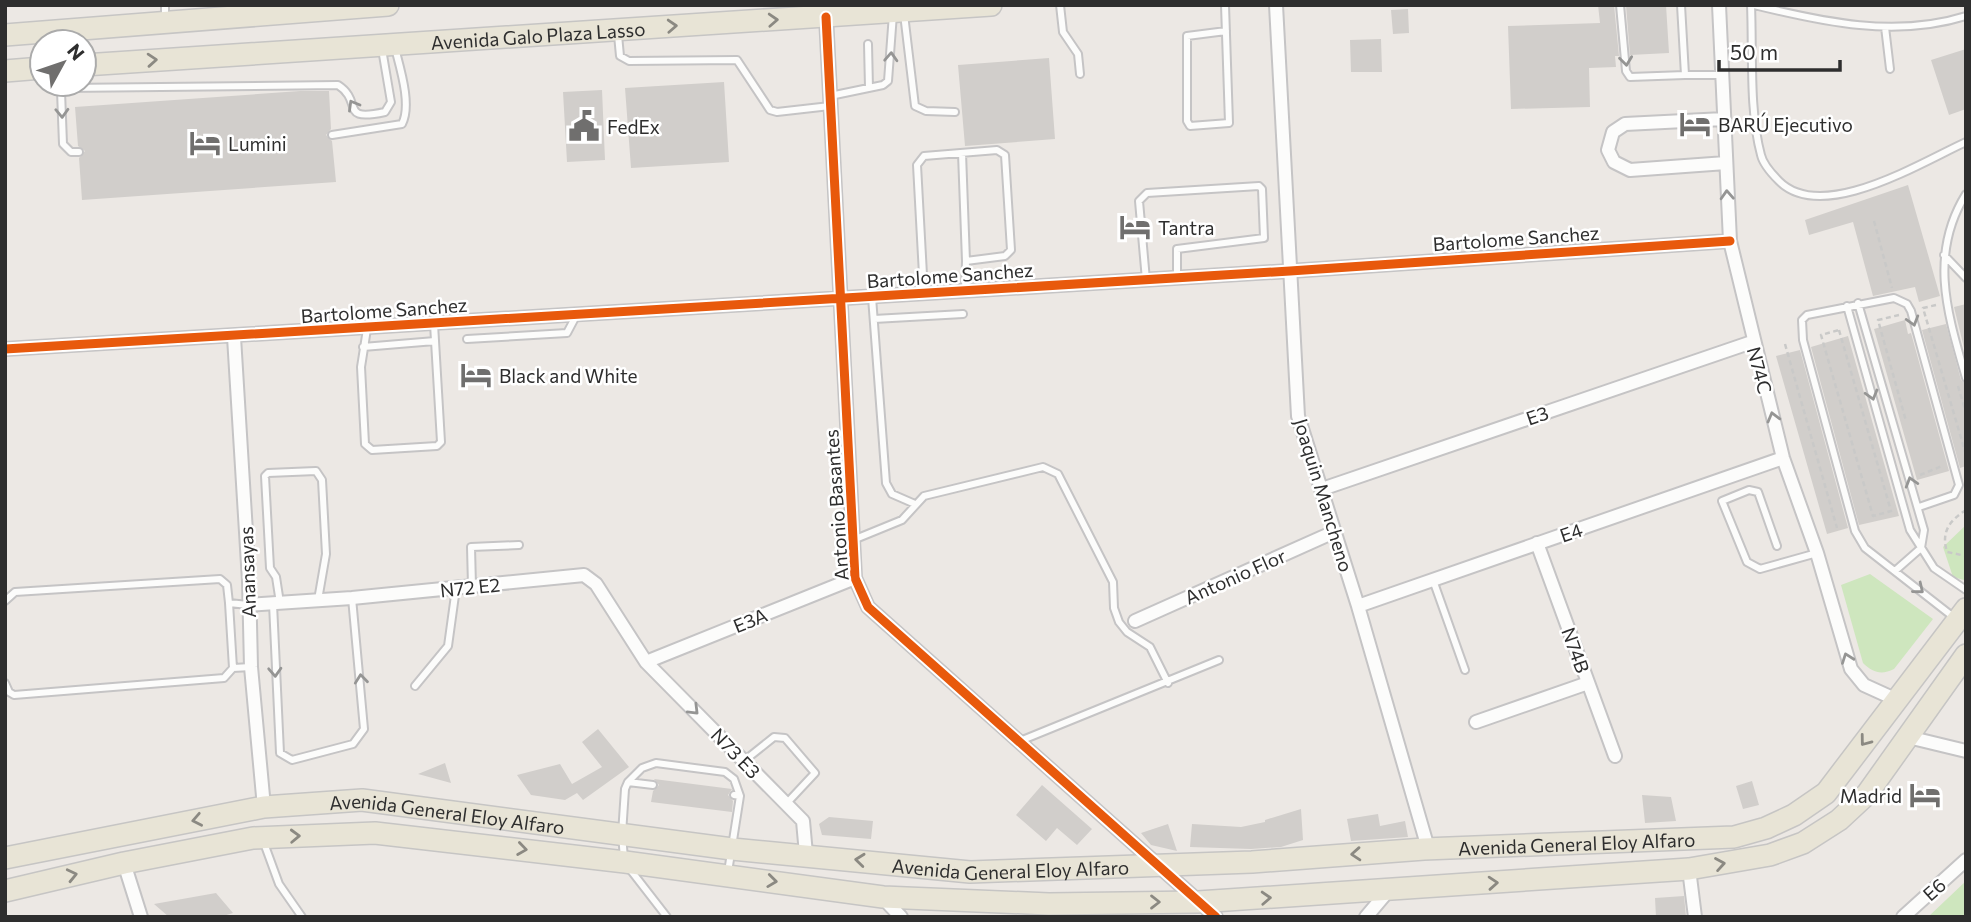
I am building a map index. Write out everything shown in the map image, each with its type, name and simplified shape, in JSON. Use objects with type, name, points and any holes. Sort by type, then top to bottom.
[{"type":"main road","points":[[5,35],[165,14],[388,5]]},
{"type":"main road","name":"Avenida Galo Plaza Lasso","points":[[98,64],[991,5]]},
{"type":"main road","points":[[5,71],[28,69]]},
{"type":"main road","name":"Avenida General Eloy Alfaro","points":[[5,858],[264,807],[362,800],[732,849],[806,854],[970,872],[1252,862],[1428,849],[1734,837],[1766,828],[1794,815],[1826,793],[1963,618]]},
{"type":"main road","name":"Avenida General Eloy Alfaro","points":[[5,891],[124,863],[262,838],[375,833],[625,862],[883,897],[1049,908],[1388,891],[1689,869],[1770,855],[1803,843],[1826,830],[1867,793],[1966,655]]},
{"type":"street","name":"Joaquin Mancheno","points":[[1276,5],[1298,416],[1358,606],[1428,849]]},
{"type":"street","name":"N74C","points":[[1719,5],[1730,240],[1752,342],[1783,458],[1817,553],[1851,669],[1864,685],[1897,700]]},
{"type":"street","name":"Antonio Basantes","points":[[825,18],[855,578],[868,607],[1160,864],[1216,917]]},
{"type":"street","points":[[1724,119],[1625,124],[1613,132],[1608,150],[1614,162],[1630,170],[1726,163]]},
{"type":"street","name":"Bartolome Sanchez","points":[[5,349],[1290,271],[1730,240]]},
{"type":"street","name":"Anansayas","points":[[234,337],[251,667],[264,807]]},
{"type":"street","name":"E3","points":[[1322,489],[1752,342]]},
{"type":"street","name":"E4","points":[[1358,606],[1783,458]]},
{"type":"street","name":"Antonio Flor","points":[[1135,621],[1334,532]]},
{"type":"street","name":"N74B","points":[[1537,543],[1615,756]]},
{"type":"street","name":"N72 E2","points":[[248,605],[352,598],[584,575],[596,584],[646,662]]},
{"type":"street","name":"E3A","points":[[646,662],[855,578]]},
{"type":"street","name":"N73 E3","points":[[646,662],[803,821],[806,854]]},
{"type":"street","points":[[1476,722],[1588,684]]},
{"type":"street","points":[[1908,737],[1966,751]]},
{"type":"street","name":"E6","points":[[1903,917],[1966,860]]},
{"type":"street","points":[[124,863],[141,917]]},
{"type":"street","points":[[1689,869],[1695,917]]},
{"type":"street","points":[[1366,917],[1388,891]]},
{"type":"street","points":[[883,897],[901,917]]},
{"type":"lane","points":[[1060,5],[1063,32],[1078,54],[1080,74]]},
{"type":"lane","points":[[1225,5],[1226,32],[1229,123],[1190,126],[1187,121],[1187,36],[1226,32]]},
{"type":"lane","points":[[1620,5],[1628,75],[1722,75]]},
{"type":"lane","points":[[1681,5],[1685,75]]},
{"type":"lane","points":[[1966,16],[1885,27],[1839,24],[1753,5],[1756,122],[1761,157],[1788,190],[1804,197],[1839,194],[1877,182],[1966,142]]},
{"type":"lane","points":[[618,30],[623,59],[732,58],[742,65],[770,110],[777,112],[830,101],[883,85],[890,75],[899,12]]},
{"type":"lane","points":[[899,12],[915,106],[926,111],[955,112]]},
{"type":"lane","points":[[1885,27],[1890,69]]},
{"type":"lane","points":[[332,135],[402,124],[405,117],[402,81],[388,43]]},
{"type":"lane","points":[[79,152],[71,152],[63,144],[61,91],[72,86],[338,85],[359,116],[384,112],[391,102],[388,43]]},
{"type":"lane","points":[[868,44],[869,88]]},
{"type":"lane","points":[[924,294],[917,165],[924,156],[997,150],[1005,155],[1011,250],[1004,256],[966,261]]},
{"type":"lane","points":[[962,153],[965,291]]},
{"type":"lane","points":[[1146,280],[1139,201],[1147,193],[1246,187],[1262,189],[1264,238],[1177,249],[1177,278]]},
{"type":"lane","points":[[1966,194],[1956,209],[1944,255],[1944,301],[1966,378]]},
{"type":"lane","points":[[1944,255],[1966,278]]},
{"type":"lane","points":[[872,297],[886,483],[892,494],[915,504]]},
{"type":"lane","points":[[1919,508],[1954,495],[1959,485],[1907,304],[1894,298],[1807,315],[1802,320],[1803,340],[1855,531],[1865,548],[1963,618]]},
{"type":"lane","points":[[1858,303],[1924,530],[1921,548],[1896,570]]},
{"type":"lane","points":[[1847,306],[1910,530],[1934,568],[1966,590]]},
{"type":"lane","points":[[874,319],[963,314]]},
{"type":"lane","points":[[467,339],[567,333],[576,316]]},
{"type":"lane","points":[[367,329],[361,367],[368,447],[372,450],[437,446],[441,442],[434,324]]},
{"type":"lane","points":[[363,347],[435,341]]},
{"type":"lane","points":[[853,540],[902,520],[924,496],[1043,467],[1051,468],[1058,474],[1110,575],[1114,608],[1119,622],[1127,632],[1150,647],[1168,683]]},
{"type":"lane","points":[[317,600],[326,554],[322,480],[316,471],[268,474],[265,476],[270,568],[276,578],[280,753],[292,760],[353,744],[364,729],[352,598]]},
{"type":"lane","points":[[1777,546],[1758,492],[1749,490],[1722,501],[1747,562],[1753,566],[1760,569],[1817,553]]},
{"type":"lane","points":[[472,586],[471,547],[519,545]]},
{"type":"lane","points":[[5,601],[15,592],[220,579],[227,585],[233,668]]},
{"type":"lane","points":[[1433,580],[1465,670]]},
{"type":"lane","points":[[415,686],[448,646],[456,588]]},
{"type":"lane","points":[[229,603],[248,605]]},
{"type":"lane","points":[[1020,741],[1219,660]]},
{"type":"lane","points":[[5,683],[9,692],[14,695],[224,678],[233,668],[251,667]]},
{"type":"lane","points":[[744,761],[774,737],[785,737],[815,773],[786,804]]},
{"type":"lane","points":[[667,917],[625,862],[622,834],[628,782],[642,768],[656,763],[725,772],[734,779],[737,796],[728,876]]},
{"type":"lane","points":[[628,782],[653,785]]},
{"type":"lane","points":[[262,838],[271,869],[302,917]]},
{"type":"path","points":[[1874,221],[1892,288]]},
{"type":"path","points":[[1936,304],[1923,308],[1966,455]]},
{"type":"path","points":[[1899,315],[1878,320],[1906,424]]},
{"type":"path","points":[[1839,330],[1891,511],[1874,516],[1821,335],[1839,330]]},
{"type":"path","points":[[1785,344],[1837,528]]},
{"type":"path","points":[[1920,475],[1942,467],[1939,455]]},
{"type":"path","points":[[1966,510],[1951,522],[1944,536],[1947,552],[1966,556]]},
{"type":"green space","points":[[1966,525],[1964,580],[1953,577],[1943,547]]},
{"type":"green space","points":[[1870,574],[1933,619],[1894,669],[1885,672],[1874,671],[1863,663],[1841,585]]},
{"type":"green space","points":[[1966,881],[1966,917],[1928,917]]},
{"type":"building","points":[[1598,5],[1614,5],[1619,56],[1615,56],[1616,67],[1589,68],[1590,107],[1511,109],[1508,26],[1600,23]]},
{"type":"building","points":[[1626,5],[1666,5],[1669,53],[1630,55]]},
{"type":"building","points":[[1408,9],[1409,33],[1393,34],[1391,10]]},
{"type":"building","points":[[1381,39],[1382,72],[1351,72],[1350,40]]},
{"type":"building","points":[[1966,49],[1966,109],[1949,115],[1931,60]]},
{"type":"building","points":[[1049,58],[1055,139],[965,146],[958,65]]},
{"type":"building","points":[[724,82],[729,162],[631,168],[625,88]]},
{"type":"building","name":"FedEx","points":[[602,90],[605,160],[567,162],[563,92]]},
{"type":"building","name":"Lumini","points":[[329,91],[331,129],[326,135],[332,141],[336,182],[82,200],[79,158],[85,151],[78,146],[75,107]]},
{"type":"building","points":[[1908,185],[1940,296],[1919,302],[1915,287],[1873,296],[1853,222],[1809,235],[1805,220]]},
{"type":"building","points":[[1966,304],[1966,356],[1954,307]]},
{"type":"building","points":[[1905,320],[1908,334],[1911,333],[1949,471],[1917,480],[1874,329]]},
{"type":"building","points":[[1946,324],[1961,380],[1966,384],[1966,466],[1960,468],[1922,330]]},
{"type":"building","points":[[1848,336],[1899,516],[1859,525],[1811,347]]},
{"type":"building","points":[[1800,350],[1848,528],[1827,534],[1776,356]]},
{"type":"building","points":[[598,729],[629,767],[583,800],[577,793],[565,800],[531,795],[517,775],[560,764],[572,784],[602,767],[582,742]]},
{"type":"building","points":[[445,763],[451,783],[418,774]]},
{"type":"building","points":[[654,779],[732,789],[728,795],[733,801],[732,812],[651,802],[653,791],[659,785]]},
{"type":"building","points":[[1752,781],[1759,805],[1743,809],[1736,786]]},
{"type":"building","points":[[1042,785],[1092,829],[1077,845],[1057,828],[1046,841],[1016,815]]},
{"type":"building","points":[[1642,795],[1671,797],[1676,821],[1645,823]]},
{"type":"building","points":[[1301,809],[1303,840],[1281,847],[1251,849],[1190,847],[1192,824],[1241,827],[1265,822]]},
{"type":"building","points":[[1378,814],[1380,826],[1405,821],[1408,837],[1351,841],[1347,819]]},
{"type":"building","points":[[829,817],[873,821],[871,839],[822,835],[819,824]]},
{"type":"building","points":[[1168,824],[1177,851],[1151,845],[1141,833]]},
{"type":"building","points":[[216,893],[233,913],[220,917],[169,917],[154,904]]},
{"type":"building","points":[[1684,896],[1686,917],[1656,917],[1655,898]]},
{"type":"cycle path","points":[[826,17],[855,578],[868,607],[1216,917]]},
{"type":"cycle path","points":[[5,349],[1290,271],[1730,241]]},
{"type":"place","name":"BARÚ Ejecutivo","points":[[1695,124]]},
{"type":"place","name":"FedEx","points":[[584,126]]},
{"type":"place","name":"Lumini","points":[[205,143]]},
{"type":"place","name":"Tantra","points":[[1135,227]]},
{"type":"place","name":"Black and White","points":[[476,375]]},
{"type":"place","name":"Madrid","points":[[1925,795]]}]
